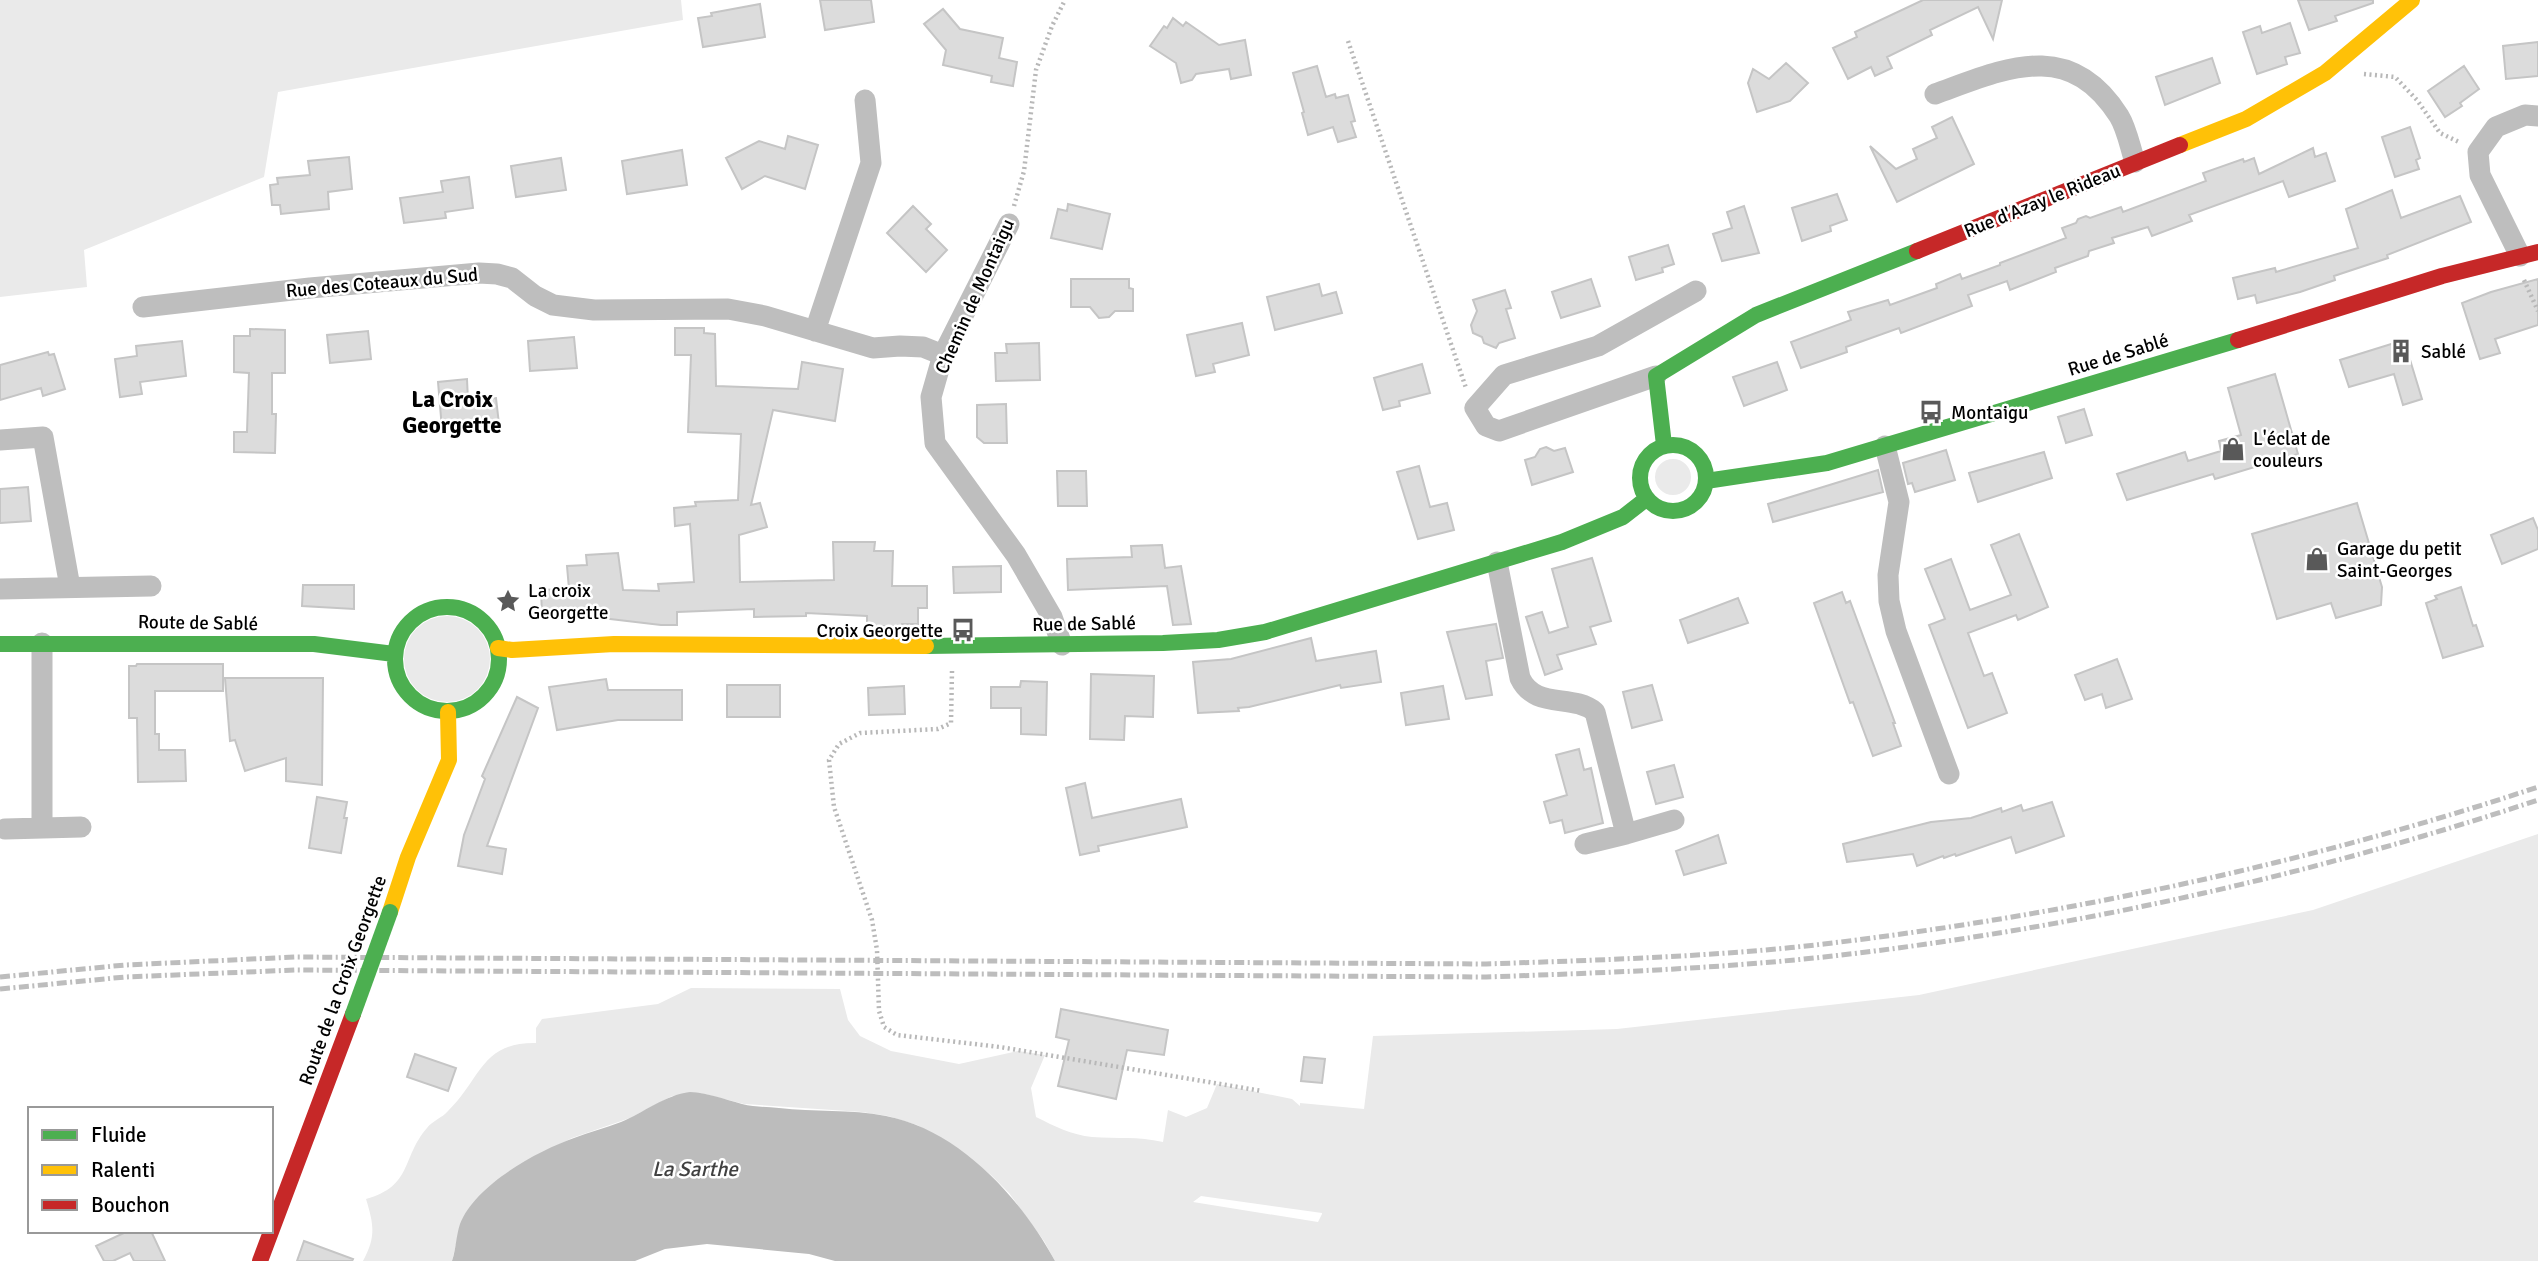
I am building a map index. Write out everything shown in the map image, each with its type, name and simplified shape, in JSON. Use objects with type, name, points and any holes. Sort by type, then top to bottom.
[{"type":"main road","name":"Rue d'Azay le Rideau","points":[[1656,376],[1756,315],[2246,119],[2325,72],[2413,0]]},
{"type":"main road","name":"Rue de Sablé","points":[[1706,481],[1828,463],[2223,345],[2442,276],[2529,254]]},
{"type":"main road","points":[[1656,376],[1664,445]]},
{"type":"main road","points":[[1664,445],[1685,447],[1694,452],[1701,461],[1706,481],[1703,492],[1687,508],[1665,510],[1646,499],[1639,478],[1646,458],[1664,445]]},
{"type":"main road","name":"Rue de Sablé","points":[[498,648],[512,650],[614,644],[1062,645],[1218,640],[1265,632],[1562,542],[1623,517],[1646,499]]},
{"type":"main road","points":[[444,608],[468,611],[482,620],[492,633],[498,648],[498,671],[488,692],[470,706],[448,712],[430,710],[415,702],[402,688],[395,672],[394,654],[398,638],[407,624],[420,614],[444,608]]},
{"type":"main road","name":"Route de Sablé","points":[[0,644],[314,644],[394,654]]},
{"type":"main road","name":"Route de la Croix Georgette","points":[[273,1226],[353,1014],[408,857],[449,760],[448,712]]},
{"type":"main road","name":"Route de la Croix Georgette","points":[[260,1261],[271,1233]]},
{"type":"street","points":[[1935,94],[2002,70],[2041,65],[2073,71],[2099,90],[2120,118],[2135,162]]},
{"type":"street","points":[[816,331],[871,163],[864,100]]},
{"type":"street","points":[[2529,254],[2480,175],[2478,152],[2496,127],[2525,115],[2538,116]]},
{"type":"street","name":"Chemin de Montaigu","points":[[1009,224],[943,355],[931,397],[935,443],[1016,555],[1052,617],[1062,645]]},
{"type":"street","name":"Rue des Coteaux du Sud","points":[[143,307],[310,288],[479,273],[497,274],[512,278],[553,305],[594,310],[728,309],[765,316],[873,348],[923,347],[943,355]]},
{"type":"street","points":[[1475,408],[1504,375],[1598,346],[1696,291]]},
{"type":"street","name":"Rue d'Azay le Rideau","points":[[1475,408],[1486,426],[1499,431],[1656,376]]},
{"type":"street","points":[[0,440],[43,436],[70,587]]},
{"type":"street","points":[[1885,446],[1899,502],[1888,575],[1889,601],[1896,631],[1949,774]]},
{"type":"street","points":[[1497,562],[1525,688],[1535,696],[1588,706],[1595,712],[1626,834]]},
{"type":"street","points":[[0,589],[151,586]]},
{"type":"street","points":[[42,643],[42,827]]},
{"type":"street","points":[[1585,844],[1674,820]]},
{"type":"street","points":[[5,829],[81,827]]},
{"type":"path","name":"Chemin de Montaigu","points":[[1009,224],[1024,171],[1037,70],[1052,26],[1065,0]]},
{"type":"path","points":[[1348,41],[1462,378],[1475,408]]},
{"type":"path","points":[[2336,63],[2358,73],[2395,77],[2417,100],[2440,133],[2478,152]]},
{"type":"path","points":[[953,646],[951,723],[938,729],[860,733],[839,744],[829,760],[834,807],[872,920],[877,950],[879,1011],[884,1027],[897,1035],[1000,1047],[1262,1091]]},
{"type":"shaded area","points":[[0,0],[681,0],[683,20],[278,92],[264,177],[84,250],[87,287],[0,297]]},
{"type":"shaded area","points":[[1673,459],[1685,465],[1691,477],[1685,489],[1673,495],[1661,489],[1655,477],[1661,465]]},
{"type":"shaded area","points":[[447,616],[464,619],[478,628],[487,642],[490,659],[487,676],[478,690],[464,699],[447,702],[430,699],[416,690],[407,676],[404,659],[407,642],[416,628],[430,619]]},
{"type":"shaded area","points":[[2538,834],[2538,1261],[1055,1261],[1009,1193],[991,1175],[943,1139],[917,1125],[862,1112],[744,1104],[701,1093],[672,1096],[630,1118],[572,1138],[526,1161],[461,1223],[452,1261],[363,1261],[370,1245],[372,1231],[366,1199],[392,1187],[427,1128],[459,1099],[493,1056],[518,1044],[536,1043],[536,1028],[542,1019],[658,1004],[691,988],[840,989],[848,1020],[860,1036],[891,1051],[959,1064],[1018,1051],[1045,1055],[1031,1088],[1036,1117],[1063,1130],[1085,1136],[1163,1142],[1168,1110],[1186,1117],[1207,1108],[1217,1084],[1292,1099],[1300,1106],[1300,1103],[1364,1109],[1373,1036],[1617,1029],[1919,995],[2313,910]],"holes":[[[1201,1196],[1322,1213],[1318,1222],[1193,1202]]]},
{"type":"water","name":"La Sarthe","points":[[690,1092],[751,1106],[873,1114],[913,1124],[963,1151],[985,1170],[1025,1214],[1055,1261],[835,1261],[809,1254],[707,1244],[665,1249],[635,1261],[452,1261],[460,1224],[468,1210],[479,1196],[509,1171],[559,1144],[621,1122],[663,1100]]},
{"type":"building","points":[[820,0],[871,0],[874,22],[825,30]]},
{"type":"building","points":[[1923,0],[2002,0],[1993,39],[1978,7],[1930,30],[1932,35],[1887,57],[1892,68],[1875,76],[1871,67],[1848,79],[1833,48],[1857,37],[1855,32]]},
{"type":"building","points":[[2298,0],[2373,0],[2373,3],[2335,16],[2337,21],[2309,30]]},
{"type":"building","points":[[760,4],[765,37],[703,47],[698,18]]},
{"type":"building","points":[[943,9],[960,29],[1003,38],[999,58],[1017,62],[1013,86],[991,82],[992,76],[943,65],[946,50],[924,24]]},
{"type":"building","points":[[1173,18],[1183,26],[1186,22],[1219,45],[1245,40],[1251,75],[1231,79],[1229,69],[1196,74],[1192,80],[1181,83],[1176,63],[1150,46]]},
{"type":"building","points":[[2290,23],[2300,53],[2285,57],[2287,64],[2257,74],[2243,32],[2260,26],[2262,33]]},
{"type":"building","points":[[2538,42],[2538,76],[2506,79],[2503,46]]},
{"type":"building","points":[[2212,58],[2220,83],[2165,105],[2156,77]]},
{"type":"building","points":[[1786,63],[1808,83],[1790,101],[1757,112],[1748,83],[1753,69],[1769,79]]},
{"type":"building","points":[[1317,66],[1326,97],[1335,94],[1336,98],[1348,95],[1355,121],[1351,122],[1356,137],[1338,142],[1333,127],[1308,135],[1293,73]]},
{"type":"building","points":[[2464,66],[2479,89],[2460,103],[2462,106],[2445,117],[2428,91]]},
{"type":"building","points":[[1952,117],[1974,164],[1897,202],[1870,146],[1896,169],[1917,159],[1913,149],[1937,138],[1932,127]]},
{"type":"building","points":[[2410,127],[2420,158],[2416,160],[2419,169],[2395,177],[2382,137]]},
{"type":"building","points":[[788,136],[818,145],[805,189],[765,176],[742,189],[726,158],[759,141],[785,149]]},
{"type":"building","points":[[2313,148],[2315,157],[2326,153],[2335,181],[2289,197],[2283,181],[2189,215],[2192,221],[2152,236],[2148,227],[2112,238],[2114,243],[2089,251],[2088,256],[2055,268],[2056,272],[2010,290],[2007,281],[1968,295],[1972,306],[1901,333],[1899,328],[1846,347],[1847,352],[1801,368],[1791,342],[1851,320],[1848,312],[1888,300],[1890,305],[1937,288],[1936,284],[1960,274],[1962,279],[2000,265],[2066,238],[2062,228],[2076,223],[2078,219],[2086,216],[2090,218],[2121,207],[2123,212],[2206,181],[2203,173],[2243,159],[2244,162],[2254,158],[2259,174]]},
{"type":"building","points":[[682,150],[687,185],[627,194],[622,161]]},
{"type":"building","points":[[349,157],[352,189],[328,192],[329,209],[281,214],[280,205],[272,205],[270,185],[278,184],[277,178],[310,175],[308,161]]},
{"type":"building","points":[[561,158],[566,190],[516,197],[511,166]]},
{"type":"building","points":[[469,177],[473,208],[445,212],[446,218],[404,223],[400,198],[443,192],[441,181]]},
{"type":"building","points":[[2392,190],[2401,218],[2460,196],[2471,222],[2387,255],[2388,258],[2334,276],[2335,280],[2300,292],[2257,303],[2255,295],[2238,299],[2233,278],[2275,268],[2276,272],[2358,248],[2346,209]]},
{"type":"building","points":[[1837,194],[1847,220],[1830,226],[1831,231],[1802,241],[1792,208]]},
{"type":"building","points":[[1068,204],[1110,214],[1102,249],[1051,238],[1058,209],[1067,211]]},
{"type":"building","points":[[913,206],[931,224],[926,229],[947,250],[926,272],[887,233]]},
{"type":"building","points":[[1744,206],[1759,253],[1722,261],[1713,234],[1732,228],[1727,212]]},
{"type":"building","points":[[1668,245],[1674,264],[1662,268],[1663,272],[1636,280],[1629,257]]},
{"type":"building","points":[[1071,279],[1129,279],[1129,288],[1133,289],[1133,311],[1115,311],[1109,317],[1099,318],[1090,307],[1071,307]]},
{"type":"building","points":[[1591,279],[1600,306],[1561,318],[1552,292]]},
{"type":"building","points":[[2538,279],[2538,325],[2495,339],[2500,353],[2480,359],[2462,303]]},
{"type":"building","points":[[1319,284],[1322,296],[1336,292],[1342,313],[1275,330],[1267,297]]},
{"type":"building","points":[[1505,290],[1511,308],[1506,309],[1515,338],[1499,343],[1496,348],[1484,343],[1482,337],[1473,333],[1471,325],[1477,311],[1473,300]]},
{"type":"building","points":[[1242,323],[1249,355],[1213,364],[1215,372],[1196,376],[1187,335]]},
{"type":"building","points":[[675,328],[704,328],[704,333],[715,334],[716,386],[798,389],[802,362],[843,369],[835,421],[773,410],[751,505],[760,503],[767,527],[739,535],[740,582],[834,580],[833,542],[875,542],[874,551],[893,551],[892,586],[927,586],[927,608],[918,608],[918,624],[867,626],[867,616],[806,613],[806,616],[754,617],[754,609],[677,612],[677,625],[576,615],[542,615],[541,590],[569,589],[567,566],[587,565],[586,555],[618,553],[623,590],[659,591],[658,584],[694,582],[690,524],[675,526],[674,508],[696,506],[695,502],[738,500],[741,434],[688,432],[691,355],[675,355]]},
{"type":"building","points":[[250,329],[285,330],[285,373],[272,373],[272,414],[276,414],[275,453],[234,452],[234,432],[247,432],[249,373],[234,372],[234,336],[250,336]]},
{"type":"building","points":[[368,331],[371,359],[330,363],[327,335]]},
{"type":"building","points":[[574,337],[577,368],[530,371],[528,341]]},
{"type":"building","points":[[2404,340],[2422,399],[2403,405],[2394,374],[2349,387],[2340,360]]},
{"type":"building","points":[[182,341],[186,376],[140,382],[142,394],[120,397],[115,359],[137,356],[136,346]]},
{"type":"building","points":[[1039,343],[1040,380],[996,381],[995,353],[1007,353],[1006,344]]},
{"type":"building","points":[[48,352],[49,355],[54,354],[65,389],[43,396],[41,388],[0,400],[0,365]]},
{"type":"building","points":[[1777,362],[1787,390],[1744,406],[1733,377]]},
{"type":"building","points":[[1422,364],[1430,393],[1399,401],[1400,406],[1383,410],[1374,378]]},
{"type":"building","points":[[2275,374],[2298,454],[2215,479],[2213,474],[2127,500],[2117,474],[2185,452],[2188,461],[2221,451],[2219,441],[2241,435],[2228,388]]},
{"type":"building","points":[[467,379],[468,401],[496,398],[499,424],[442,429],[438,382]]},
{"type":"building","points":[[1006,404],[1007,443],[984,443],[977,437],[977,405]]},
{"type":"building","points":[[2084,409],[2092,435],[2066,443],[2058,417]]},
{"type":"building","points":[[1546,447],[1554,451],[1565,448],[1573,472],[1532,485],[1525,460],[1535,457],[1540,449]]},
{"type":"building","points":[[1946,450],[1955,480],[1915,492],[1912,483],[1908,484],[1903,463]]},
{"type":"building","points":[[2044,452],[2052,478],[1978,502],[1969,473]]},
{"type":"building","points":[[1419,466],[1430,507],[1447,503],[1454,530],[1418,539],[1397,472]]},
{"type":"building","points":[[1878,470],[1883,492],[1773,522],[1768,504]]},
{"type":"building","points":[[1057,471],[1086,471],[1087,506],[1058,506]]},
{"type":"building","points":[[28,487],[31,521],[0,523],[0,489]]},
{"type":"building","points":[[2357,503],[2382,587],[2381,605],[2336,618],[2331,603],[2277,619],[2252,534]]},
{"type":"building","points":[[2533,518],[2538,530],[2538,549],[2502,564],[2491,535]]},
{"type":"building","points":[[2019,534],[2048,607],[2018,620],[2016,615],[1968,633],[1984,676],[1992,673],[2007,713],[1968,728],[1929,625],[1945,619],[1925,569],[1951,559],[1970,610],[2011,595],[1991,545]]},
{"type":"building","points":[[1162,545],[1165,568],[1181,566],[1191,624],[1173,625],[1167,586],[1068,590],[1067,559],[1132,557],[1131,546]]},
{"type":"building","points":[[1592,558],[1611,621],[1590,627],[1596,644],[1557,655],[1562,669],[1545,675],[1526,617],[1542,612],[1549,633],[1568,627],[1552,569]]},
{"type":"building","points":[[1001,566],[1001,592],[954,593],[953,567]]},
{"type":"building","points":[[303,585],[354,585],[354,609],[302,606]]},
{"type":"building","points":[[2461,587],[2473,626],[2476,625],[2483,646],[2443,658],[2426,603],[2437,599],[2435,596]]},
{"type":"building","points":[[1842,592],[1846,603],[1850,601],[1901,746],[1873,756],[1853,702],[1850,703],[1814,603]]},
{"type":"building","points":[[1738,598],[1748,623],[1688,643],[1680,620]]},
{"type":"building","points":[[1496,624],[1503,658],[1486,661],[1492,695],[1466,699],[1447,632]]},
{"type":"building","points":[[1311,638],[1316,661],[1376,651],[1381,682],[1341,688],[1340,685],[1238,708],[1239,711],[1198,713],[1193,662],[1231,659]]},
{"type":"building","points":[[2117,659],[2132,699],[2106,708],[2102,694],[2085,700],[2075,675]]},
{"type":"building","points":[[223,664],[223,691],[155,691],[155,734],[159,734],[159,750],[185,750],[186,781],[138,782],[137,718],[129,718],[129,666]]},
{"type":"building","points":[[1091,674],[1154,676],[1153,717],[1125,716],[1124,740],[1090,739]]},
{"type":"building","points":[[225,678],[323,678],[322,785],[286,781],[286,758],[245,771],[235,740],[230,741]]},
{"type":"building","points":[[606,679],[608,690],[682,690],[682,720],[618,720],[557,730],[549,687]]},
{"type":"building","points":[[1021,681],[1047,682],[1046,735],[1021,734],[1021,708],[991,708],[991,687],[1020,687]]},
{"type":"building","points":[[727,685],[780,685],[780,717],[727,717]]},
{"type":"building","points":[[1652,685],[1662,720],[1632,728],[1623,692]]},
{"type":"building","points":[[904,686],[905,714],[869,715],[868,688]]},
{"type":"building","points":[[1443,686],[1449,719],[1406,725],[1401,693]]},
{"type":"building","points":[[517,697],[538,708],[487,846],[506,849],[502,874],[458,866],[464,835],[485,779],[482,776]]},
{"type":"building","points":[[1579,749],[1584,770],[1591,768],[1603,823],[1565,833],[1562,820],[1550,823],[1544,802],[1567,795],[1556,755]]},
{"type":"building","points":[[1674,765],[1683,797],[1656,804],[1647,772]]},
{"type":"building","points":[[1085,783],[1092,818],[1181,799],[1187,827],[1098,846],[1099,851],[1080,855],[1066,788]]},
{"type":"building","points":[[317,797],[347,802],[341,853],[309,848]]},
{"type":"building","points":[[2052,802],[2064,836],[2016,853],[2011,837],[1917,866],[1913,854],[1847,862],[1843,844],[1931,822],[1971,818],[2001,808],[2002,812],[2021,805],[2023,811]]},
{"type":"building","points":[[1718,835],[1726,863],[1684,875],[1676,851]]},
{"type":"building","points":[[1061,1009],[1168,1030],[1164,1055],[1127,1050],[1116,1099],[1058,1086],[1069,1040],[1056,1037]]},
{"type":"building","points":[[415,1054],[456,1068],[448,1091],[407,1077]]},
{"type":"building","points":[[1304,1057],[1325,1059],[1322,1083],[1301,1081]]},
{"type":"building","points":[[124,1233],[152,1233],[165,1261],[134,1261],[130,1253],[113,1261],[104,1261],[96,1246]]},
{"type":"building","points":[[304,1241],[353,1259],[297,1261]]},
{"type":"railway","points":[[0,977],[125,965],[296,957],[1486,964],[1740,952],[1915,932],[2096,902],[2185,884],[2363,840],[2538,787]]},
{"type":"railway","points":[[0,989],[125,977],[296,970],[1486,977],[1740,965],[1915,946],[2096,916],[2363,853],[2538,800]]},
{"type":"traffic: fast","points":[[1664,445],[1656,376],[1756,315],[1917,251]]},
{"type":"traffic: fast","points":[[1706,481],[1827,463],[2238,340]]},
{"type":"traffic: fast","points":[[1679,445],[1697,454],[1704,465],[1706,478],[1704,491],[1697,502],[1686,509],[1667,511],[1649,502],[1642,491],[1640,472],[1649,454],[1660,447],[1679,445]]},
{"type":"traffic: fast","points":[[926,646],[1163,643],[1218,640],[1265,632],[1562,542],[1623,517],[1646,499]]},
{"type":"traffic: fast","points":[[447,607],[467,611],[484,622],[495,639],[499,659],[495,679],[484,696],[467,707],[447,711],[427,707],[410,696],[399,679],[395,659],[399,639],[410,622],[427,611],[447,607]]},
{"type":"traffic: fast","points":[[0,644],[314,644],[394,654]]},
{"type":"traffic: fast","points":[[353,1014],[390,912]]},
{"type":"traffic: slow","points":[[2180,145],[2246,119],[2325,73],[2412,0]]},
{"type":"traffic: slow","points":[[498,648],[512,650],[614,644],[926,646]]},
{"type":"traffic: slow","points":[[390,912],[408,857],[449,760],[448,712]]},
{"type":"traffic: jam","points":[[1917,251],[2180,145]]},
{"type":"traffic: jam","points":[[2238,340],[2442,276],[2538,252]]},
{"type":"traffic: jam","points":[[273,1226],[353,1014]]},
{"type":"traffic: jam","points":[[260,1261],[271,1233]]},
{"type":"place","name":"Sablé","points":[[2401,351]]},
{"type":"place","name":"Montaigu","points":[[1931,412]]},
{"type":"place","name":"L'éclat de couleurs","points":[[2233,449]]},
{"type":"place","name":"Garage du petit Saint-Georges","points":[[2317,559]]},
{"type":"place","name":"La croix Georgette","points":[[508,601]]},
{"type":"place","name":"Croix Georgette","points":[[963,630]]},
{"type":"district","name":"La Croix Georgette","points":[[452,412]]}]
